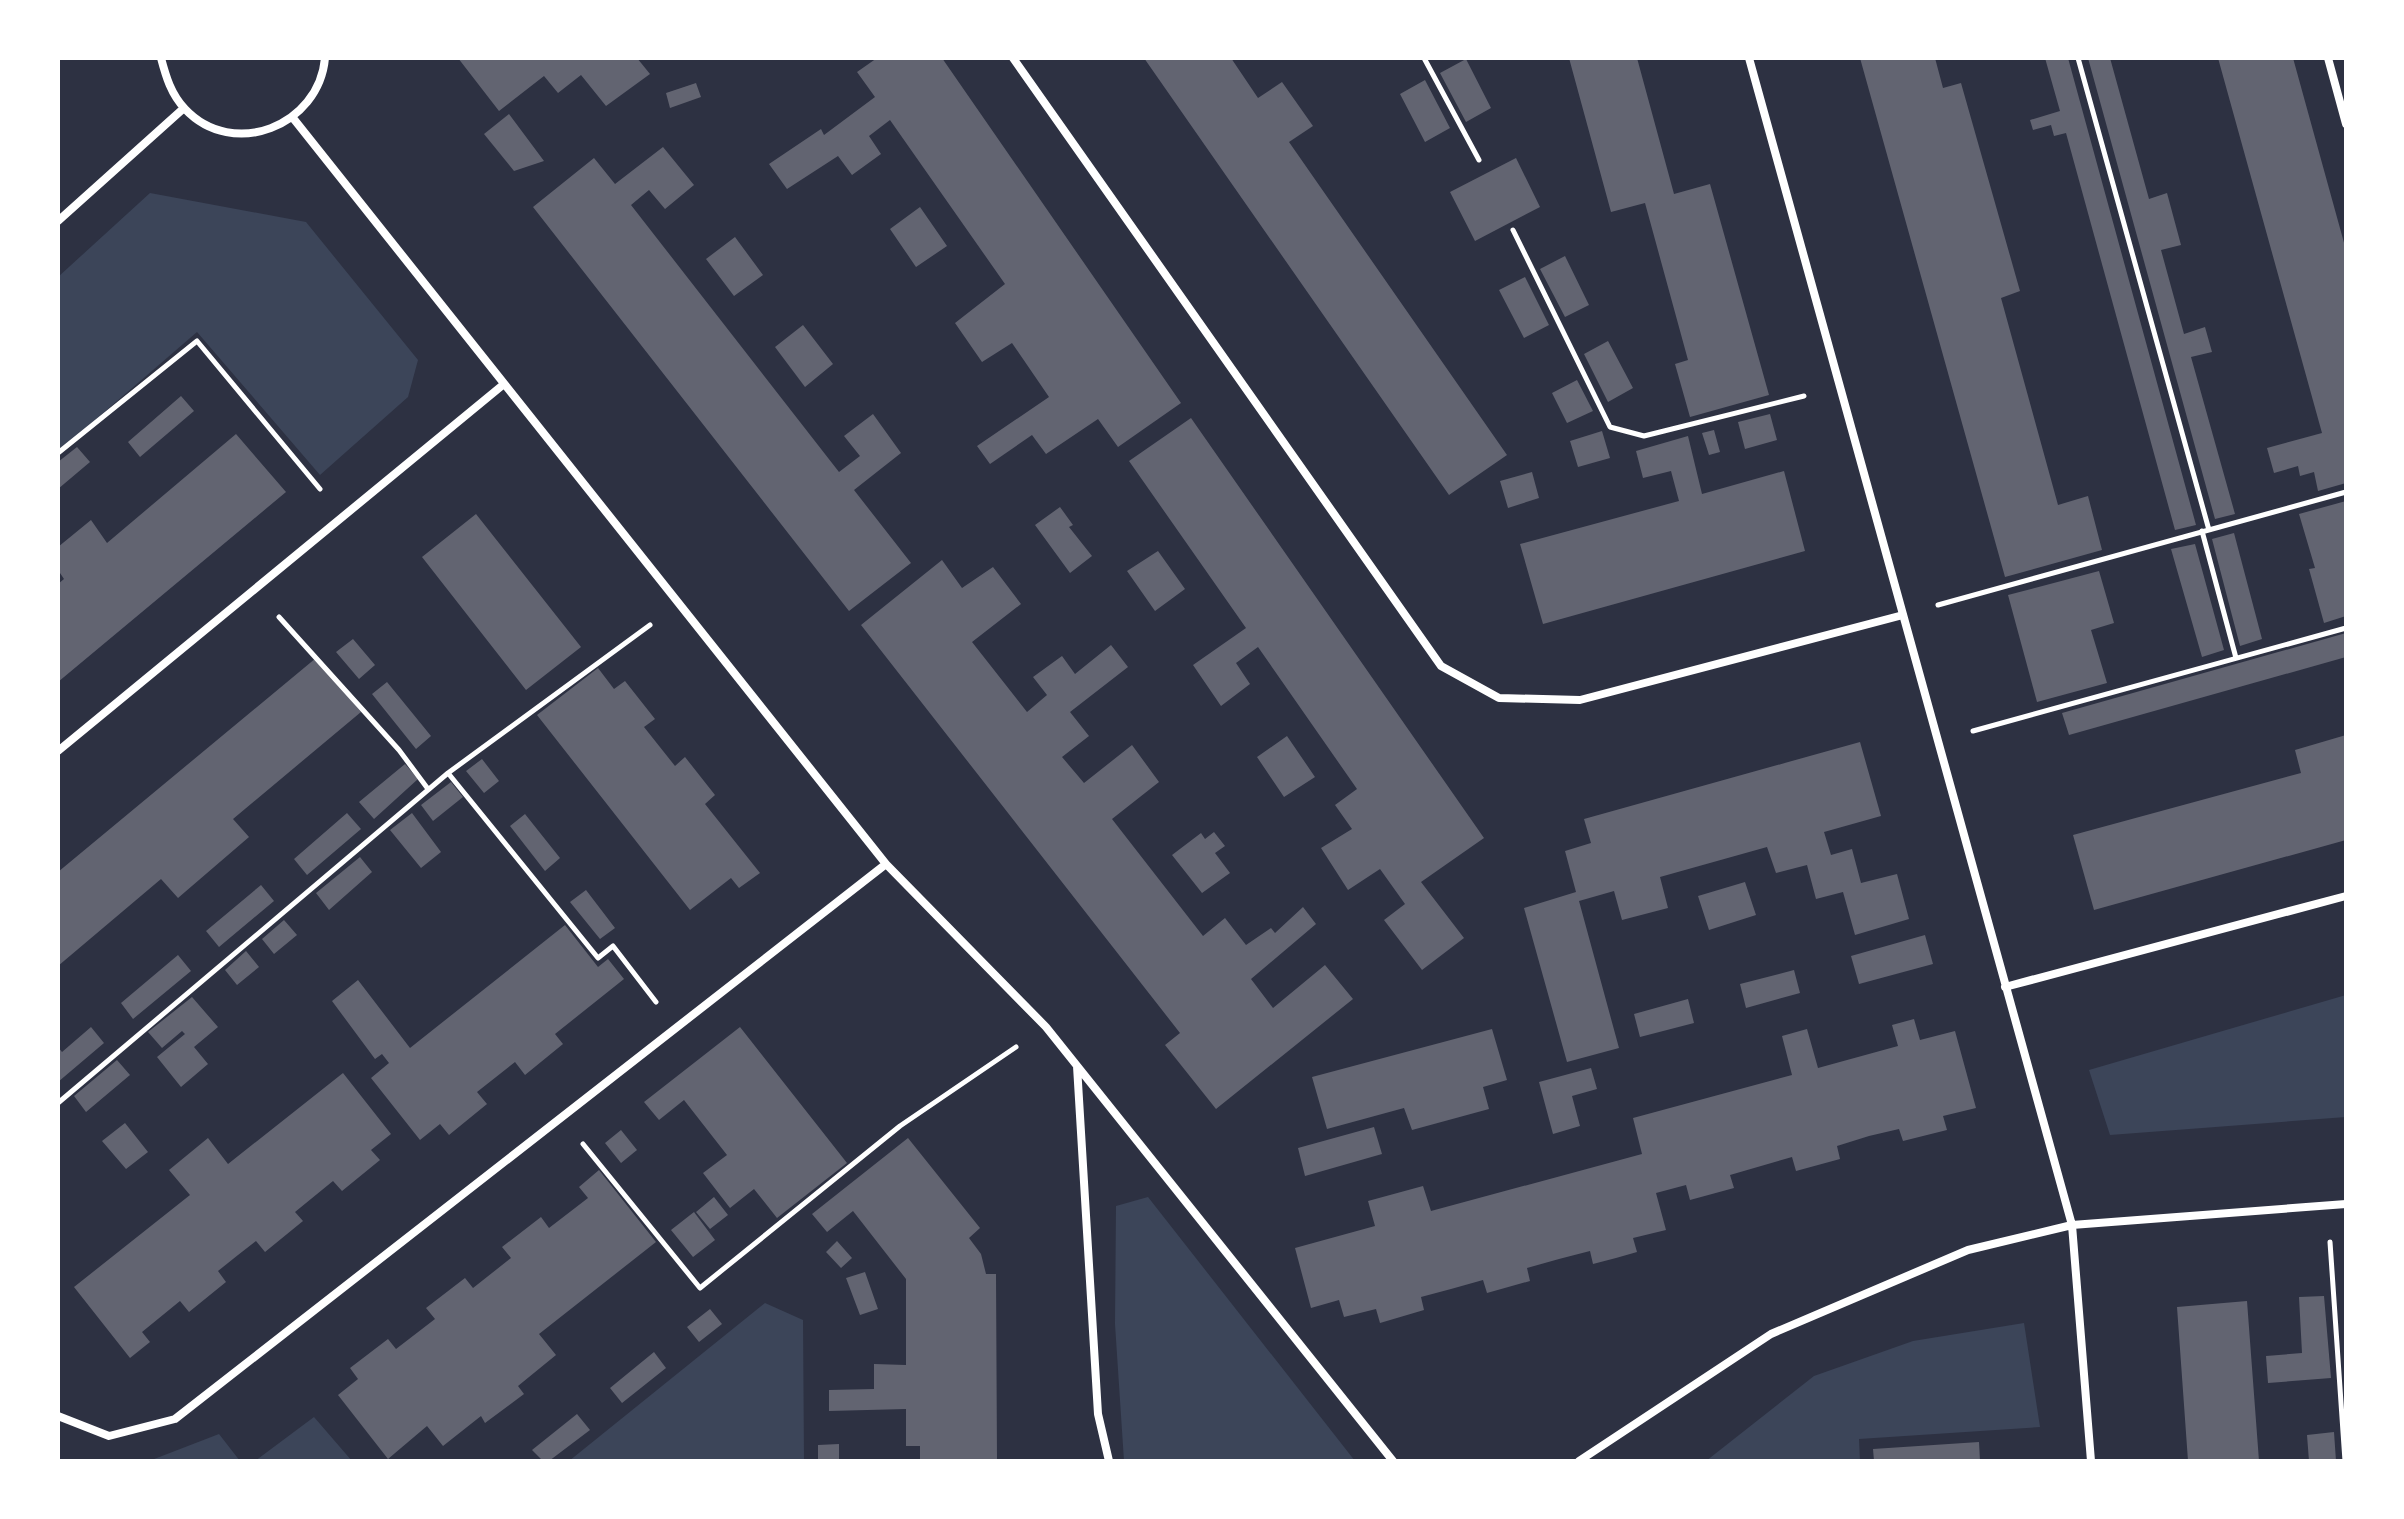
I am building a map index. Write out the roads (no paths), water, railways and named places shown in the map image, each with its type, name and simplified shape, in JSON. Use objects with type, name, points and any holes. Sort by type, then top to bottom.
[{"type":"street","points":[[161,58],[168,86],[184,108],[201,122],[240,134],[259,133],[293,118],[312,97],[325,58]]},
{"type":"street","points":[[1013,58],[1441,666],[1499,698],[1580,700],[1903,615]]},
{"type":"street","points":[[1749,58],[2072,1225],[2091,1461]]},
{"type":"street","points":[[2328,58],[2346,124]]},
{"type":"street","points":[[58,221],[184,108]]},
{"type":"street","points":[[293,118],[886,864],[1046,1027],[1393,1461]]},
{"type":"street","points":[[58,751],[504,384]]},
{"type":"street","points":[[58,1416],[109,1436],[175,1419],[886,864]]},
{"type":"street","points":[[2005,987],[2346,896]]},
{"type":"street","points":[[1077,1065],[1098,1414],[1109,1461]]},
{"type":"street","points":[[1579,1461],[1771,1334],[1968,1250],[2072,1225],[2346,1204]]}]
